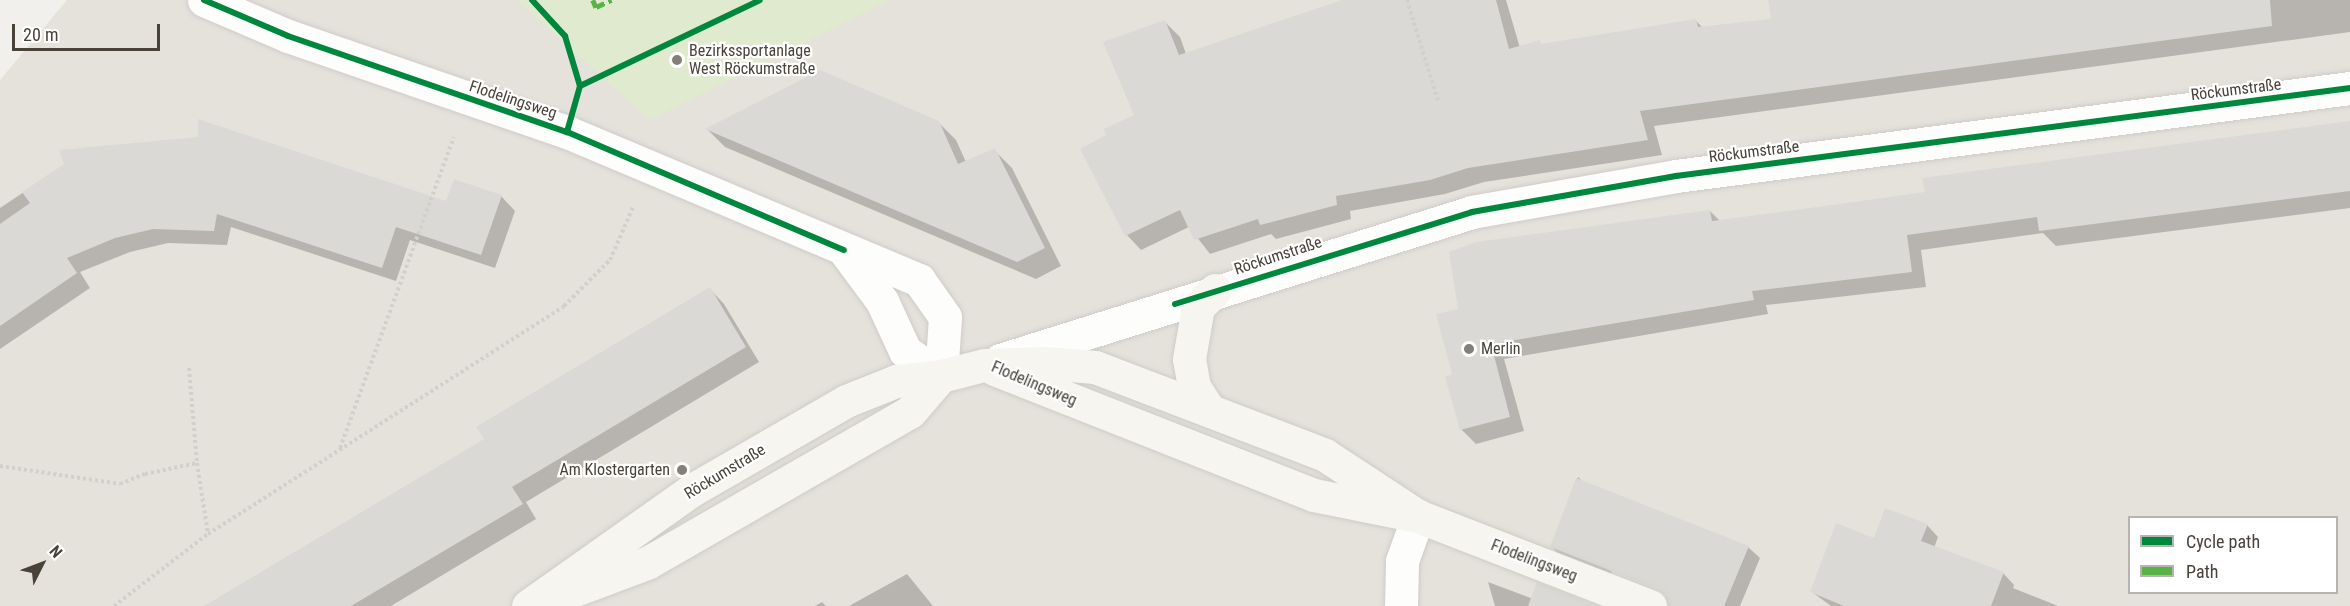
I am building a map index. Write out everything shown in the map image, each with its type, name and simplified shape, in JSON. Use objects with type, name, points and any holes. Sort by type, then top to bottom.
[{"type":"street","name":"Flodelingsweg","points":[[204,0],[288,36],[651,166],[919,280],[928,288],[945,317],[941,376]]},
{"type":"street","name":"Röckumstraße","points":[[529,606],[692,490],[846,401],[896,381],[941,376],[984,365],[1215,290],[1472,212],[1676,176],[2350,88]]},
{"type":"street","name":"Flodelingsweg","points":[[844,250],[882,301],[905,351],[941,376]]},
{"type":"street","points":[[1209,410],[1194,387],[1189,359],[1191,332],[1198,307],[1215,290]]},
{"type":"street","name":"Flodelingsweg","points":[[984,365],[1045,363],[1095,367],[1325,455],[1418,516]]},
{"type":"street","name":"Flodelingsweg","points":[[984,365],[1314,495],[1418,516],[1650,606]]},
{"type":"street","points":[[1401,606],[1402,561],[1418,516]]},
{"type":"path","points":[[1407,0],[1438,101]]},
{"type":"path","points":[[340,448],[467,100]]},
{"type":"path","points":[[114,606],[207,534],[564,306],[610,260],[651,166]]},
{"type":"path","points":[[189,368],[197,463],[207,534]]},
{"type":"path","points":[[0,466],[120,484],[145,474],[197,463]]},
{"type":"shaded area","points":[[67,0],[2350,0],[2350,606],[0,606],[0,80]]},
{"type":"green space","name":"Bezirkssportanlage West Röckumstraße","points":[[517,0],[890,0],[650,120]]},
{"type":"building","points":[[1342,0],[1496,0],[1509,49],[1540,40],[1541,44],[1696,19],[1698,27],[1771,19],[1768,0],[2270,0],[2272,26],[1640,111],[1648,140],[1468,168],[1430,180],[1336,196],[1337,205],[1260,225],[1258,219],[1194,240],[1180,210],[1125,236],[1080,149],[1106,135],[1104,129],[1134,115],[1103,42],[1165,20],[1179,55]]},
{"type":"building","points":[[820,70],[939,121],[958,164],[995,148],[1045,248],[1017,262],[705,129]]},
{"type":"building","points":[[198,119],[446,201],[454,179],[502,195],[481,255],[396,227],[382,268],[217,214],[214,231],[153,229],[115,238],[67,258],[77,273],[0,326],[0,224],[30,203],[22,192],[64,164],[59,150],[198,137]]},
{"type":"building","points":[[2350,121],[2350,191],[2039,231],[2037,217],[1907,235],[1912,272],[1752,291],[1754,300],[1491,344],[1510,417],[1460,430],[1445,377],[1452,374],[1436,314],[1458,309],[1449,252],[1476,242],[1710,210],[1712,221],[1825,206],[1925,192],[1922,178]]},
{"type":"building","points":[[710,287],[746,347],[512,487],[523,504],[351,606],[204,606],[484,439],[476,427]]},
{"type":"building","points":[[1576,478],[1749,546],[1724,606],[1668,606],[1665,595],[1657,589],[1550,547]]},
{"type":"building","points":[[1885,508],[1928,524],[1921,541],[2004,572],[1991,606],[1844,606],[1810,592],[1836,523],[1874,538]]},
{"type":"building","points":[[1537,582],[1598,606],[1528,606]]},
{"type":"marked path","points":[[593,0],[596,7],[611,0]]},
{"type":"cycle path","points":[[204,0],[288,36],[567,132],[844,250]]},
{"type":"cycle path","points":[[532,0],[565,36],[580,86],[567,132]]},
{"type":"cycle path","points":[[580,86],[760,0]]},
{"type":"cycle path","points":[[1175,304],[1472,212],[1676,176],[2350,88]]},
{"type":"place","name":"Bezirkssportanlage West Röckumstraße","points":[[677,60]]},
{"type":"place","name":"Merlin","points":[[1469,349]]},
{"type":"place","name":"Am Klostergarten","points":[[682,470]]}]
